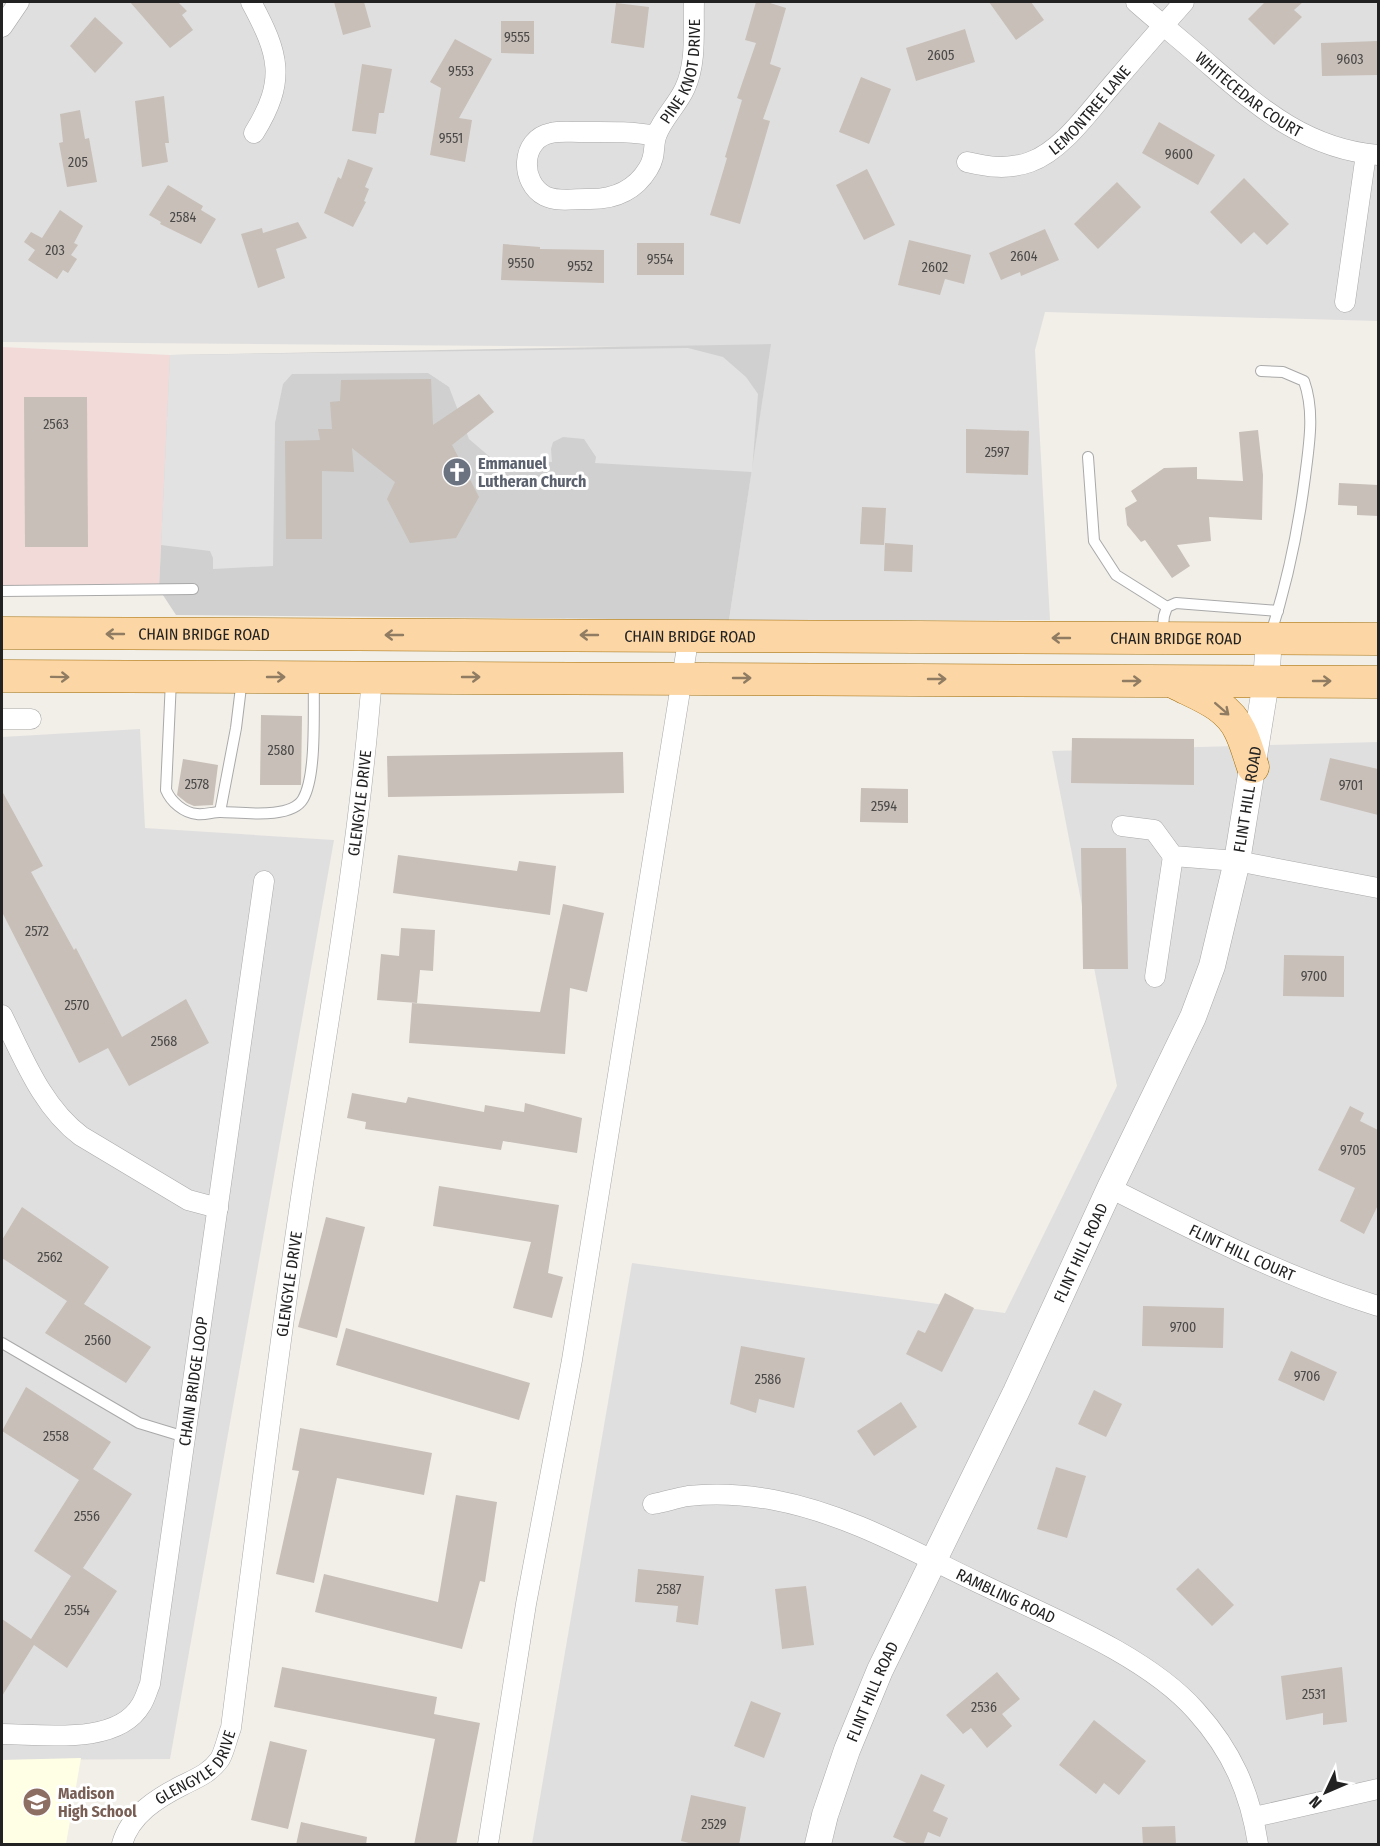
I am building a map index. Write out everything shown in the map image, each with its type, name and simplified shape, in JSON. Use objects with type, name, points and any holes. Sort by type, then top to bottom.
[{"type":"main road","name":"CHAIN BRIDGE ROAD","points":[[2,633],[1161,638],[1273,625],[1378,639]]},
{"type":"main road","points":[[2,676],[1378,682]]},
{"type":"main road","points":[[1171,681],[1216,703],[1228,714],[1240,730],[1253,767]]},
{"type":"street","points":[[2,27],[19,2]]},
{"type":"street","points":[[251,2],[269,36],[274,50],[276,72],[273,94],[266,115],[254,133]]},
{"type":"street","name":"PINE KNOT DRIVE","points":[[656,136],[686,87],[692,66],[694,2]]},
{"type":"street","name":"WHITECEDAR COURT","points":[[1136,2],[1251,101],[1274,117],[1299,133],[1332,147],[1372,154]]},
{"type":"street","name":"LEMONTREE LANE","points":[[967,162],[988,167],[1010,167],[1030,162],[1048,152],[1074,129],[1184,2]]},
{"type":"street","points":[[631,131],[656,136],[655,152],[650,167],[639,182],[623,193],[603,200],[553,199],[536,189],[528,178],[526,165],[529,152],[537,140],[550,133],[631,131]]},
{"type":"street","points":[[1345,302],[1372,154]]},
{"type":"street","name":"FLINT HILL ROAD","points":[[818,1845],[847,1750],[880,1670],[1016,1392],[1110,1188],[1193,1017],[1212,966],[1237,861],[1273,625]]},
{"type":"street","points":[[488,1845],[526,1604],[572,1360],[689,635]]},
{"type":"street","name":"GLENGYLE DRIVE","points":[[122,1845],[124,1837],[136,1818],[154,1801],[203,1776],[220,1758],[231,1728],[279,1345],[346,902],[369,721],[372,677]]},
{"type":"street","points":[[2,719],[31,719]]},
{"type":"street","points":[[1122,826],[1154,830],[1173,856],[1155,977]]},
{"type":"street","points":[[1173,856],[1237,861],[1378,888]]},
{"type":"street","name":"CHAIN BRIDGE LOOP","points":[[2,1734],[90,1734],[111,1729],[128,1719],[140,1707],[150,1684],[264,881]]},
{"type":"street","points":[[2,1015],[51,1107],[64,1123],[81,1136],[188,1200],[218,1208]]},
{"type":"street","name":"FLINT HILL COURT","points":[[1110,1188],[1282,1271],[1346,1296],[1378,1305]]},
{"type":"street","name":"RAMBLING ROAD","points":[[653,1504],[688,1496],[728,1495],[774,1500],[825,1513],[862,1526],[1069,1626],[1138,1663],[1167,1684],[1195,1710],[1219,1740],[1238,1773],[1254,1817],[1258,1845]]},
{"type":"street","points":[[1254,1817],[1378,1789]]},
{"type":"lane","points":[[1161,638],[1167,607],[1176,603],[1273,625],[1292,558],[1302,502],[1311,433],[1310,396],[1305,381],[1283,372],[1261,371]]},
{"type":"lane","points":[[1088,457],[1094,541],[1116,575],[1167,607]]},
{"type":"lane","points":[[2,591],[193,589]]},
{"type":"lane","points":[[172,677],[166,790],[175,804],[196,814],[220,812],[268,814],[297,805],[303,799],[312,765],[314,677]]},
{"type":"lane","points":[[220,812],[236,728],[242,677]]},
{"type":"lane","points":[[2,1343],[139,1423],[185,1437]]},
{"type":"shaded area","points":[[2,2],[1378,2],[1378,321],[1045,312],[1035,350],[1050,620],[729,620],[770,348],[2,342]]},
{"type":"shaded area","points":[[771,344],[729,620],[176,615],[159,589],[170,355]]},
{"type":"shaded area","points":[[2,347],[170,355],[159,589],[2,591]]},
{"type":"shaded area","points":[[688,348],[723,357],[746,377],[758,394],[752,472],[595,463],[596,457],[584,439],[563,437],[553,442],[552,462],[490,457],[469,439],[449,387],[428,373],[292,374],[283,384],[275,423],[273,566],[213,569],[213,558],[210,551],[161,545],[170,355]]},
{"type":"shaded area","points":[[140,729],[145,828],[334,840],[170,1759],[2,1760],[2,737]]},
{"type":"shaded area","points":[[1378,742],[1378,1844],[532,1844],[632,1263],[1005,1313],[1117,1086],[1052,751]]},
{"type":"shaded area","name":"Madison High School","points":[[81,1758],[66,1844],[2,1844],[2,1760]]},
{"type":"building","points":[[130,2],[178,2],[187,11],[182,15],[193,30],[170,48]]},
{"type":"building","points":[[334,2],[364,2],[371,27],[343,35]]},
{"type":"building","points":[[756,2],[767,2],[786,8],[770,64],[781,68],[763,119],[770,121],[740,224],[710,215],[742,100],[737,98],[756,43],[745,40]]},
{"type":"building","points":[[989,2],[1031,2],[1044,20],[1016,40]]},
{"type":"building","points":[[1265,2],[1303,2],[1294,10],[1302,17],[1274,45],[1248,19]]},
{"type":"building","points":[[616,3],[649,7],[644,48],[611,43]]},
{"type":"building","points":[[95,17],[123,43],[95,73],[70,46]]},
{"type":"building","points":[[501,21],[534,21],[534,54],[501,53]]},
{"type":"building","points":[[965,29],[975,62],[916,81],[906,48]]},
{"type":"building","points":[[455,39],[492,59],[459,118],[472,120],[465,162],[430,155],[441,88],[430,82]]},
{"type":"building","points":[[1378,41],[1378,75],[1322,76],[1321,43]]},
{"type":"building","points":[[362,64],[392,69],[384,113],[379,113],[376,134],[352,131]]},
{"type":"building","points":[[861,77],[891,89],[869,144],[839,132]]},
{"type":"building","points":[[164,96],[169,143],[165,143],[168,162],[142,167],[135,101]]},
{"type":"building","points":[[80,110],[85,139],[89,138],[97,182],[67,187],[59,143],[63,142],[60,114]]},
{"type":"building","points":[[1159,122],[1215,155],[1198,185],[1142,153]]},
{"type":"building","points":[[348,159],[373,168],[365,187],[369,189],[364,201],[366,202],[353,227],[324,213],[338,177],[341,179]]},
{"type":"building","points":[[867,169],[895,225],[864,240],[836,185]]},
{"type":"building","points":[[1244,178],[1289,224],[1267,245],[1254,232],[1241,244],[1210,212]]},
{"type":"building","points":[[1117,182],[1141,207],[1098,249],[1074,224]]},
{"type":"building","points":[[168,185],[203,206],[201,210],[216,219],[201,244],[160,224],[161,222],[149,215]]},
{"type":"building","points":[[60,210],[83,226],[74,243],[78,245],[71,255],[77,259],[68,273],[63,270],[57,279],[28,260],[35,250],[24,242],[31,232],[42,238]]},
{"type":"building","points":[[298,222],[307,238],[276,249],[285,278],[258,288],[241,234],[262,228],[263,233]]},
{"type":"building","points":[[1045,229],[1059,260],[1021,276],[1020,272],[1001,280],[989,253]]},
{"type":"building","points":[[909,240],[971,255],[964,284],[945,279],[940,295],[898,285]]},
{"type":"building","points":[[637,243],[684,243],[684,275],[637,275]]},
{"type":"building","points":[[503,244],[540,247],[540,249],[604,250],[604,283],[501,280]]},
{"type":"building","points":[[431,379],[433,425],[479,394],[494,412],[452,445],[479,497],[456,538],[410,543],[387,499],[395,482],[352,448],[354,472],[322,471],[322,539],[286,539],[285,441],[320,440],[318,429],[332,429],[330,402],[340,401],[341,380]]},
{"type":"building","points":[[24,397],[87,397],[88,547],[25,547]]},
{"type":"building","points":[[966,429],[1029,431],[1028,475],[966,473]]},
{"type":"building","points":[[1258,430],[1263,475],[1262,520],[1209,517],[1211,541],[1177,545],[1190,566],[1172,578],[1145,540],[1141,542],[1127,525],[1125,508],[1137,501],[1131,491],[1164,468],[1197,467],[1197,479],[1243,481],[1239,432]]},
{"type":"building","points":[[1339,483],[1378,485],[1378,516],[1357,515],[1357,506],[1338,505]]},
{"type":"building","points":[[862,507],[886,508],[884,545],[860,544]]},
{"type":"building","points":[[885,543],[913,545],[912,572],[884,571]]},
{"type":"building","points":[[261,715],[302,716],[301,785],[260,785]]},
{"type":"building","points":[[1072,738],[1194,739],[1194,785],[1071,783]]},
{"type":"building","points":[[623,752],[624,793],[388,797],[387,756]]},
{"type":"building","points":[[1330,758],[1378,769],[1378,815],[1320,800]]},
{"type":"building","points":[[183,759],[218,765],[213,805],[194,806],[177,795]]},
{"type":"building","points":[[861,788],[908,789],[908,823],[860,822]]},
{"type":"building","points":[[2,791],[43,866],[31,872],[74,950],[76,948],[122,1037],[186,999],[209,1043],[129,1086],[108,1048],[79,1063],[2,912]]},
{"type":"building","points":[[1081,848],[1126,848],[1128,969],[1083,969]]},
{"type":"building","points":[[398,855],[517,871],[519,861],[556,866],[550,915],[393,893]]},
{"type":"building","points":[[563,904],[604,913],[587,992],[570,988],[565,1054],[409,1043],[412,1003],[540,1012]]},
{"type":"building","points":[[401,928],[435,930],[433,971],[420,970],[417,1003],[377,1000],[381,954],[399,956]]},
{"type":"building","points":[[1284,955],[1344,956],[1344,997],[1283,996]]},
{"type":"building","points":[[352,1093],[406,1103],[408,1097],[484,1112],[485,1105],[524,1112],[525,1103],[582,1118],[577,1153],[503,1141],[501,1150],[365,1129],[366,1122],[347,1118]]},
{"type":"building","points":[[1350,1106],[1364,1113],[1360,1121],[1378,1130],[1378,1205],[1364,1234],[1340,1221],[1355,1188],[1318,1170]]},
{"type":"building","points":[[439,1186],[559,1205],[548,1273],[563,1277],[552,1318],[513,1308],[531,1242],[433,1226]]},
{"type":"building","points":[[22,1207],[109,1267],[84,1304],[151,1347],[126,1383],[45,1333],[67,1301],[2,1258],[2,1240]]},
{"type":"building","points":[[326,1217],[365,1227],[337,1338],[298,1327]]},
{"type":"building","points":[[945,1293],[974,1308],[942,1372],[906,1354],[918,1330],[925,1333]]},
{"type":"building","points":[[1143,1306],[1224,1308],[1223,1348],[1142,1346]]},
{"type":"building","points":[[346,1328],[530,1383],[519,1420],[336,1365]]},
{"type":"building","points":[[741,1346],[805,1358],[794,1408],[759,1399],[756,1413],[730,1404]]},
{"type":"building","points":[[1291,1351],[1337,1372],[1324,1401],[1278,1380]]},
{"type":"building","points":[[26,1387],[111,1442],[93,1469],[132,1494],[83,1568],[117,1591],[67,1668],[34,1645],[2,1696],[2,1619],[31,1639],[71,1576],[34,1551],[79,1480],[2,1431]]},
{"type":"building","points":[[1094,1390],[1122,1404],[1106,1437],[1078,1424]]},
{"type":"building","points":[[901,1402],[917,1427],[874,1456],[857,1431]]},
{"type":"building","points":[[300,1428],[432,1453],[424,1495],[337,1478],[314,1583],[276,1574],[299,1471],[292,1470]]},
{"type":"building","points":[[1056,1467],[1086,1476],[1067,1538],[1037,1529]]},
{"type":"building","points":[[456,1495],[497,1502],[485,1582],[480,1581],[462,1649],[315,1612],[324,1574],[438,1602]]},
{"type":"building","points":[[1198,1568],[1234,1605],[1212,1626],[1176,1589]]},
{"type":"building","points":[[638,1569],[704,1576],[698,1625],[676,1622],[678,1606],[635,1602]]},
{"type":"building","points":[[806,1586],[814,1645],[782,1649],[775,1589]]},
{"type":"building","points":[[282,1667],[437,1697],[434,1714],[480,1723],[456,1845],[414,1845],[435,1739],[274,1707]]},
{"type":"building","points":[[1342,1667],[1347,1722],[1323,1725],[1323,1713],[1286,1720],[1281,1676]]},
{"type":"building","points":[[997,1672],[1020,1699],[1002,1714],[1012,1726],[987,1748],[971,1728],[963,1734],[946,1715]]},
{"type":"building","points":[[751,1701],[781,1713],[764,1758],[734,1746]]},
{"type":"building","points":[[1094,1720],[1146,1761],[1119,1795],[1104,1783],[1096,1794],[1059,1765]]},
{"type":"building","points":[[270,1741],[307,1750],[288,1829],[251,1820]]},
{"type":"building","points":[[921,1774],[945,1785],[933,1811],[948,1818],[940,1837],[928,1832],[923,1845],[911,1845],[893,1837]]},
{"type":"building","points":[[691,1795],[746,1807],[739,1845],[697,1845],[681,1841]]},
{"type":"building","points":[[301,1822],[367,1837],[366,1845],[296,1845]]},
{"type":"building","points":[[1175,1826],[1176,1845],[1143,1845],[1142,1827]]},
{"type":"place","name":"Emmanuel Lutheran Church","points":[[457,472]]},
{"type":"place","name":"Madison High School","points":[[37,1802]]}]
